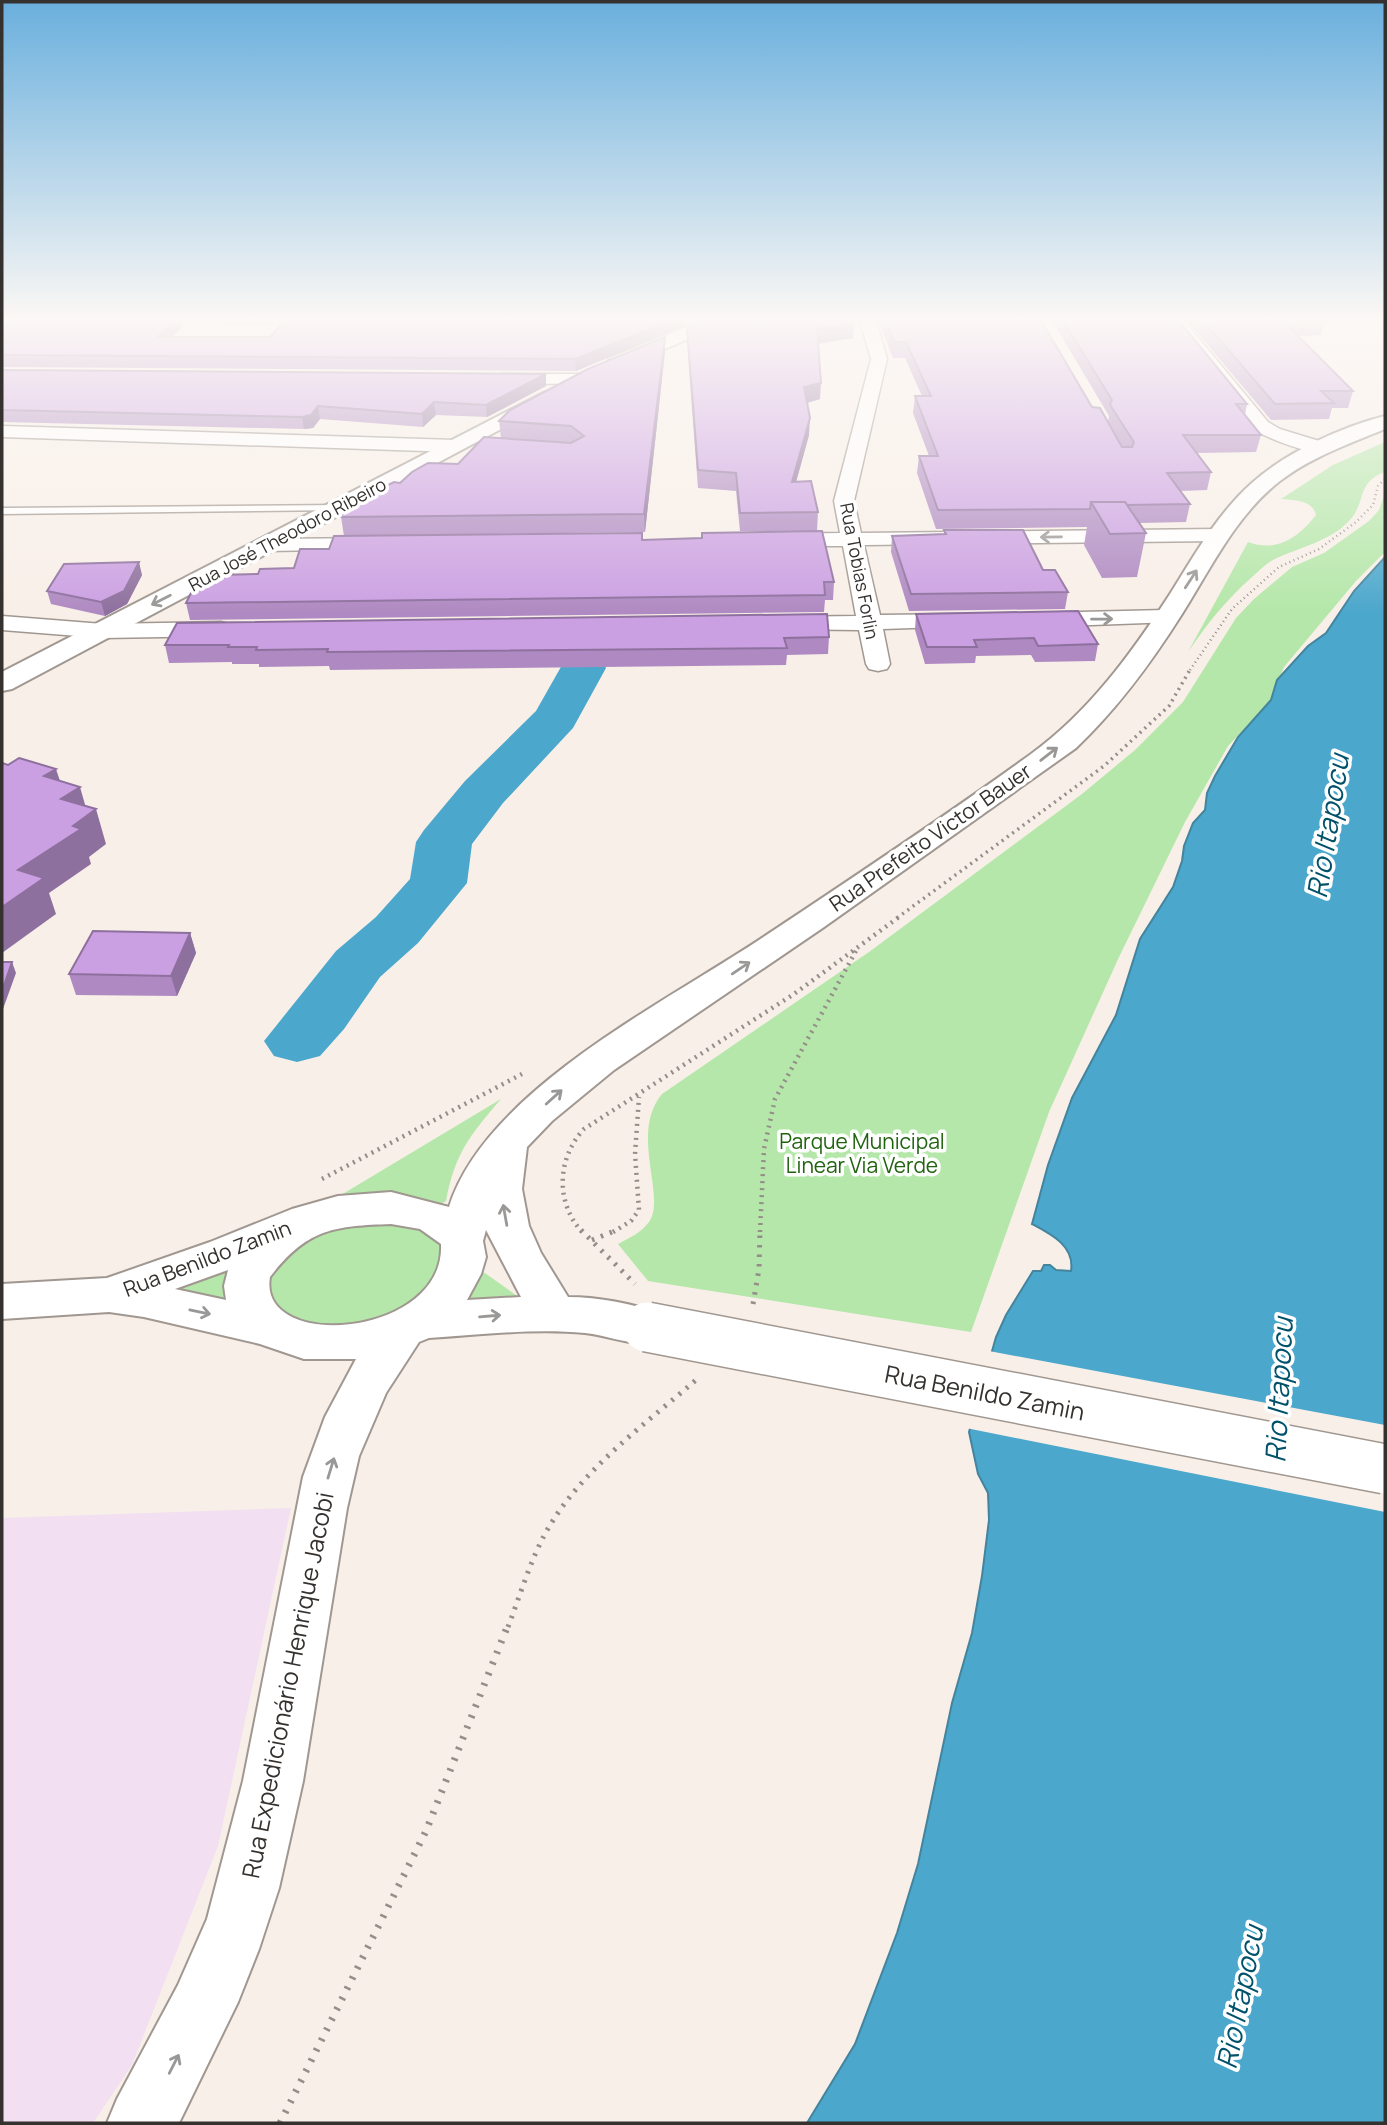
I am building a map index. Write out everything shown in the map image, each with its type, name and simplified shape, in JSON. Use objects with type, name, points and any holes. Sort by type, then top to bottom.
[{"type":"main road","name":"Rua José Theodoro Ribeiro","points":[[2,683],[512,416]]},
{"type":"main road","name":"Rua Prefeito Victor Bauer","points":[[465,1245],[471,1202],[484,1174],[544,1106],[582,1072],[738,970],[1052,753],[1106,702],[1166,617],[1218,535],[1269,479],[1322,448],[1385,422]]},
{"type":"main road","points":[[507,1146],[500,1172],[504,1214],[511,1241],[545,1297]]},
{"type":"main road","points":[[391,1208],[419,1212],[443,1221],[465,1245],[453,1287],[413,1323],[386,1335],[349,1342],[310,1341],[269,1328],[250,1306],[246,1289],[248,1273],[269,1248],[305,1220],[361,1209],[391,1208]]},
{"type":"main road","name":"Rua Benildo Zamin","points":[[2,1301],[109,1294],[226,1254],[305,1220]]},
{"type":"main road","name":"Rua Benildo Zamin","points":[[465,1245],[545,1297],[585,1315]]},
{"type":"main road","name":"Rua Benildo Zamin","points":[[109,1294],[269,1328]]},
{"type":"main road","name":"Rua Benildo Zamin","points":[[413,1323],[504,1314],[585,1315],[644,1307],[1385,1469]]},
{"type":"main road","name":"Rua Expedicionário Henrique Jacobi","points":[[141,2123],[173,2067],[225,1955],[248,1888],[273,1777],[328,1477],[339,1443],[370,1374],[413,1323]]},
{"type":"street","name":"Rua Tobias Forlin","points":[[865,416],[844,501],[878,664]]},
{"type":"street","points":[[1253,416],[1261,426],[1273,433],[1322,448]]},
{"type":"street","points":[[2,431],[497,446]]},
{"type":"street","points":[[753,540],[1218,535]]},
{"type":"street","points":[[267,545],[392,544]]},
{"type":"street","points":[[1018,620],[1166,617]]},
{"type":"street","points":[[758,624],[991,621]]},
{"type":"street","points":[[2,623],[103,631],[242,629]]},
{"type":"lane","points":[[2,510],[338,508]]},
{"type":"path","points":[[750,1311],[759,1275],[761,1168],[769,1118],[775,1099],[858,947]]},
{"type":"path","points":[[592,1240],[627,1225],[639,1210],[635,1154],[639,1096],[612,1110],[576,1137],[569,1149],[562,1184],[567,1210],[575,1224],[631,1283],[644,1307]]},
{"type":"path","points":[[280,2123],[426,1831],[535,1558],[558,1511],[589,1475],[699,1378]]},
{"type":"shaded area","points":[[291,1508],[218,1846],[132,2065],[93,2123],[2,2123],[2,1518]]},
{"type":"green space","points":[[1385,442],[1385,472],[1370,481],[1349,521],[1324,539],[1277,558],[1263,567],[1225,604],[1188,652],[1248,542],[1268,546],[1286,541],[1302,530],[1316,515],[1307,504],[1281,499],[1333,465]]},
{"type":"green space","name":"Parque Municipal Linear Via Verde","points":[[1385,493],[1385,552],[1356,581],[1284,667],[1270,702],[1228,746],[1185,822],[1119,957],[1049,1112],[971,1332],[648,1281],[618,1244],[642,1229],[649,1222],[653,1211],[649,1127],[653,1110],[662,1094],[869,952],[1082,794],[1135,750],[1183,702],[1236,618],[1254,599],[1292,567],[1324,553],[1369,521],[1379,510]]},
{"type":"green space","points":[[501,1099],[481,1123],[459,1157],[446,1201],[437,1206],[321,1207]]},
{"type":"green space","points":[[401,1217],[448,1240],[447,1266],[421,1305],[325,1335],[268,1309],[271,1260],[299,1234]]},
{"type":"green space","points":[[229,1269],[223,1300],[170,1290]]},
{"type":"green space","points":[[482,1271],[523,1300],[459,1312]]},
{"type":"water","name":"Rio Itapocu","points":[[1385,557],[1385,2123],[807,2123],[855,2044],[897,1933],[918,1864],[952,1703],[972,1633],[989,1520],[988,1493],[978,1474],[969,1432],[996,1337],[1033,1271],[1041,1271],[1044,1265],[1050,1265],[1056,1270],[1071,1271],[1071,1262],[1065,1248],[1054,1237],[1032,1224],[1048,1165],[1072,1098],[1116,1015],[1140,939],[1173,887],[1184,846],[1193,823],[1205,810],[1207,793],[1215,776],[1238,737],[1271,700],[1277,680],[1308,646],[1326,633],[1354,591]]},
{"type":"pier","points":[[989,1351],[1385,1425],[1385,1512],[966,1428]]},
{"type":"building","points":[[504,416],[656,416],[644,514],[341,517],[346,505],[371,486],[384,487],[394,482],[400,483],[428,463],[458,464],[484,437],[571,443],[584,436],[571,426],[499,421]]},
{"type":"building","points":[[694,416],[810,416],[792,482],[811,481],[818,512],[740,513],[736,473],[698,470]]},
{"type":"building","points":[[923,416],[1105,416],[1122,447],[1132,447],[1134,442],[1117,416],[1246,416],[1261,435],[1183,435],[1211,472],[1167,473],[1190,504],[1127,505],[1125,502],[1091,502],[1090,509],[938,510],[919,456],[938,456]]},
{"type":"building","points":[[1091,502],[1125,502],[1146,533],[1110,534]]},
{"type":"building","points":[[944,530],[1023,530],[1043,570],[1055,570],[1068,592],[911,594],[892,536],[946,534]]},
{"type":"building","points":[[822,531],[834,582],[824,582],[825,595],[186,603],[192,591],[221,575],[258,574],[260,569],[294,568],[300,549],[329,549],[334,536],[642,533],[642,540],[702,538],[702,533]]},
{"type":"building","points":[[139,562],[124,591],[101,602],[47,591],[64,564]]},
{"type":"building","points":[[1078,611],[1098,644],[1038,646],[1034,638],[974,640],[977,647],[927,647],[916,614]]},
{"type":"building","points":[[827,614],[829,637],[784,638],[787,648],[327,652],[328,649],[256,650],[257,647],[228,647],[229,645],[165,645],[177,623]]},
{"type":"building","points":[[19,758],[56,769],[44,776],[80,787],[61,799],[96,809],[73,826],[81,829],[18,870],[44,878],[2,907],[2,763],[8,765]]},
{"type":"building","points":[[93,931],[190,933],[171,976],[69,974]]},
{"type":"building","points":[[2,962],[12,962],[2,991]]},
{"type":"waterway","points":[[297,1041],[321,1015],[358,964],[397,930],[438,883],[444,842],[484,792],[556,718],[583,668]]}]
